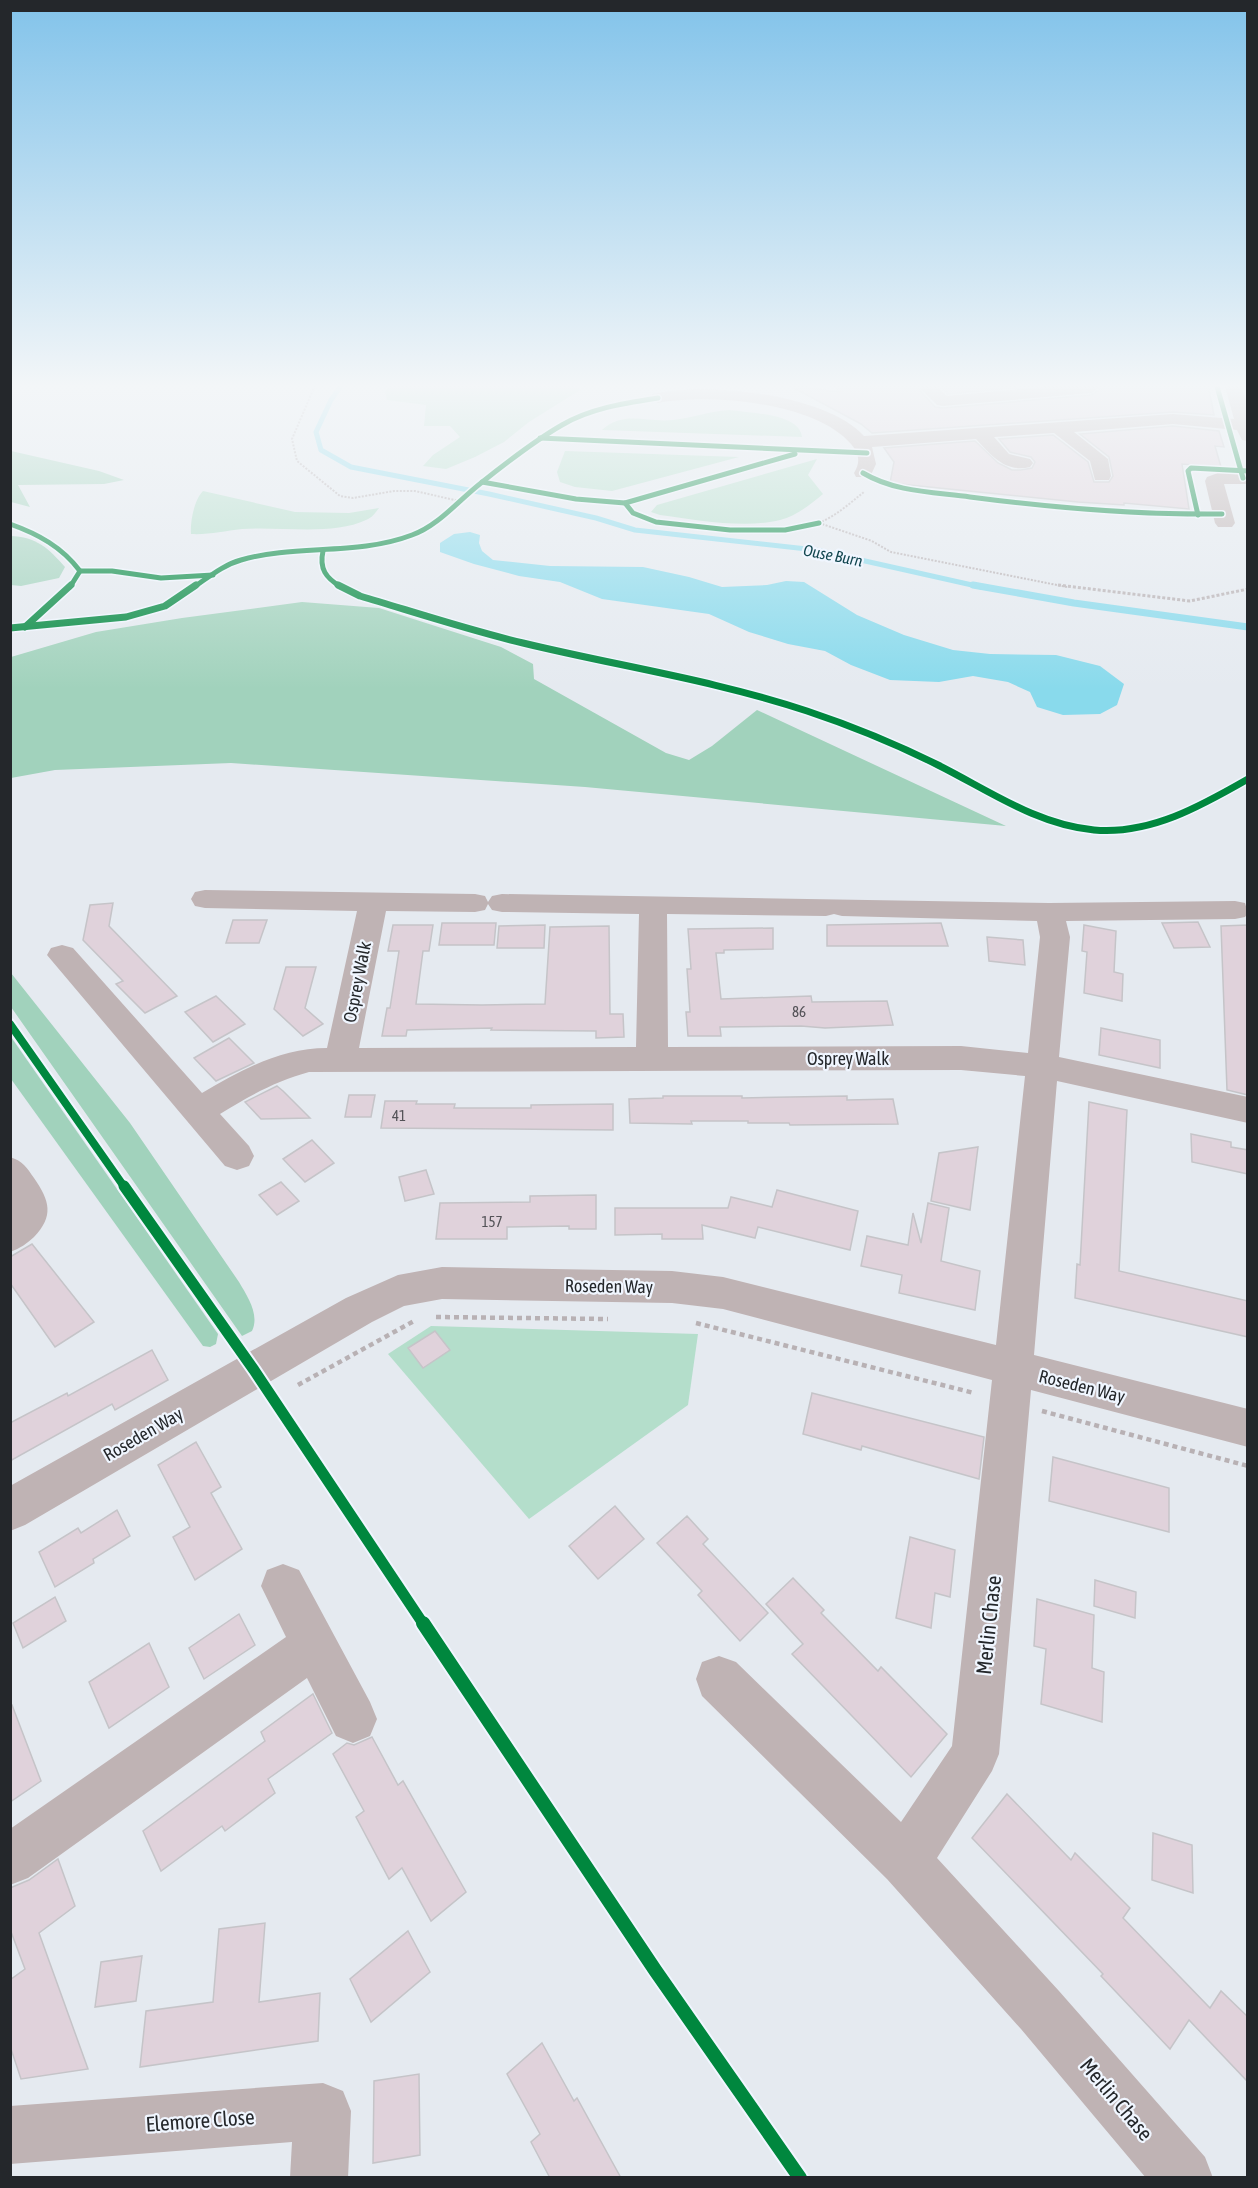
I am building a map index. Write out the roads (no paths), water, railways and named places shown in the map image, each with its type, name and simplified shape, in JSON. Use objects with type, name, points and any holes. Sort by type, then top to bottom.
[{"type":"street","points":[[1216,485],[1229,517]]},
{"type":"street","points":[[205,899],[373,903],[991,909],[1049,912],[1235,910]]},
{"type":"street","name":"Osprey Walk","points":[[341,1060],[373,903]]},
{"type":"street","points":[[652,1059],[653,906]]},
{"type":"street","points":[[1012,1385],[1055,937],[1049,912]]},
{"type":"street","points":[[62,955],[237,1156]]},
{"type":"street","name":"Osprey Walk","points":[[198,1111],[246,1082],[274,1069],[309,1060],[961,1058],[1044,1066],[1248,1110]]},
{"type":"street","points":[[10,1171],[29,1199],[30,1217],[10,1237]]},
{"type":"street","name":"Roseden Way","points":[[10,1510],[261,1381],[359,1310],[398,1291],[442,1283],[672,1287],[723,1293],[1012,1385],[1248,1428]]},
{"type":"street","name":"Merlin Chase","points":[[905,1861],[975,1754],[1012,1385]]},
{"type":"street","points":[[283,1586],[353,1719]]},
{"type":"street","points":[[10,1860],[314,1645]]},
{"type":"street","name":"Merlin Chase","points":[[719,1679],[905,1861],[1040,2010],[1184,2178]]},
{"type":"street","name":"Elemore Close","points":[[10,2135],[323,2111],[319,2178]]},
{"type":"water","points":[[470,532],[480,535],[479,543],[482,551],[493,560],[550,566],[643,567],[722,587],[767,585],[786,581],[804,582],[857,615],[904,635],[953,650],[990,654],[1056,655],[1100,666],[1124,684],[1117,705],[1100,714],[1063,715],[1037,707],[1030,692],[1008,682],[973,676],[939,682],[890,680],[851,665],[825,651],[788,644],[749,632],[709,614],[602,599],[560,582],[519,576],[440,552],[440,543],[454,534]]},
{"type":"waterway","name":"Ouse Burn","points":[[444,485],[596,518],[635,530],[816,550],[981,587]]},
{"type":"waterway","name":"Ouse Burn","points":[[973,585],[1074,603],[1248,627]]}]
